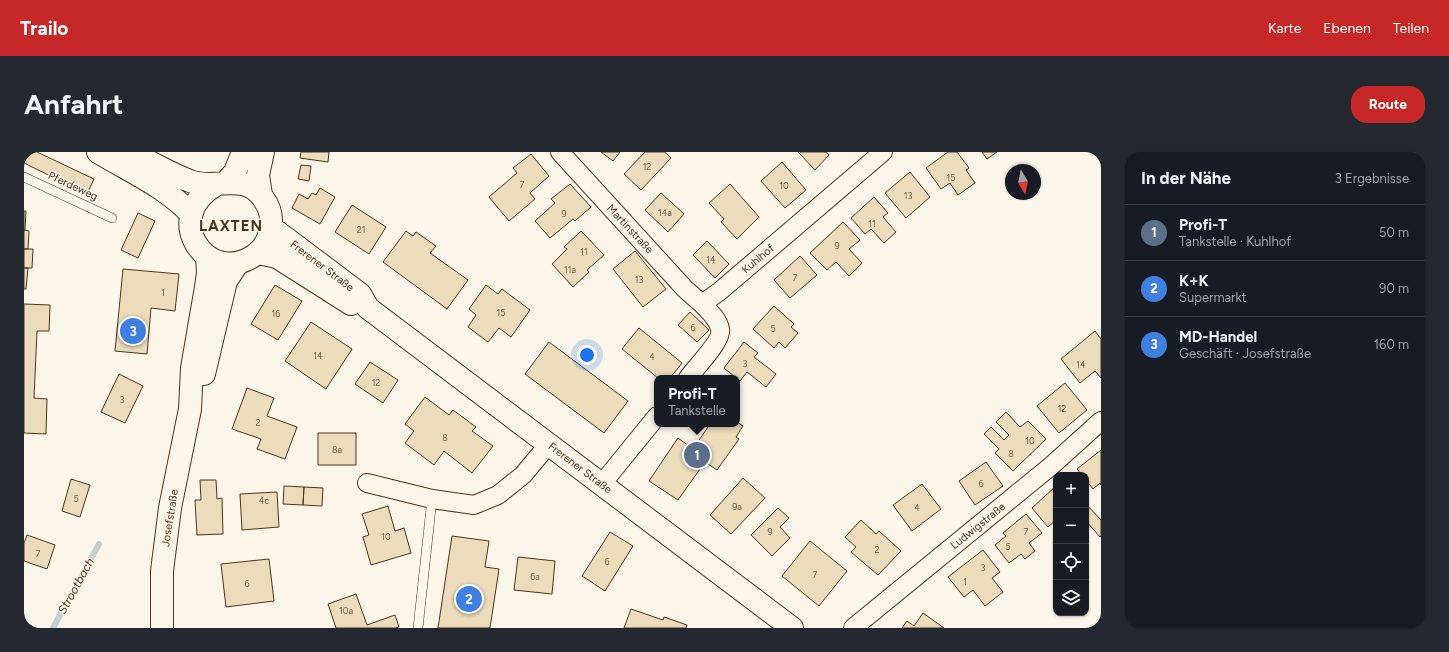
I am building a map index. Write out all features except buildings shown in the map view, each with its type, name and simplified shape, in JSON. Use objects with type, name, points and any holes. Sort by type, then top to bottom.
[{"type":"main road","points":[[98,152],[168,193],[181,203],[191,214]]},
{"type":"main road","points":[[130,152],[191,182],[221,184],[234,182],[253,188],[261,195],[269,210],[271,227],[268,240],[258,253],[249,259],[238,263],[228,264],[207,256],[196,244],[192,236],[190,226],[191,214],[199,198],[207,190],[221,184],[235,172],[243,152]]},
{"type":"main road","points":[[261,195],[258,175],[263,152]]},
{"type":"main road","name":"Frerener Straße","points":[[271,227],[360,294],[368,308],[792,628]]},
{"type":"main road","name":"Frerener Straße","points":[[258,253],[276,257],[353,305],[368,308]]},
{"type":"main road","name":"Josefstraße","points":[[162,628],[162,570],[170,508],[190,409],[192,368],[207,280],[207,256]]},
{"type":"main road","name":"Josefstraße","points":[[190,409],[204,376],[226,281],[238,263]]},
{"type":"street","name":"Martinstraße","points":[[560,152],[685,289],[702,304]]},
{"type":"street","name":"Kuhlhof","points":[[702,304],[720,291],[883,152]]},
{"type":"street","points":[[690,375],[721,334],[715,317],[702,304]]},
{"type":"street","points":[[601,485],[654,420]]},
{"type":"street","name":"Ludwigstraße","points":[[853,628],[1051,466],[1101,421]]},
{"type":"street","points":[[368,483],[432,499],[474,505],[498,495],[523,475],[548,445]]},
{"type":"lane","name":"Pferdeweg","points":[[24,178],[112,218]]},
{"type":"lane","points":[[418,628],[432,499]]},
{"type":"waterway","name":"Strootbach","points":[[53,628],[99,544]]},
{"type":"place","name":"MD-Handel","points":[[133,331]]},
{"type":"place","name":"Profi-T","points":[[697,455]]},
{"type":"place","name":"K+K","points":[[469,599]]},
{"type":"district","name":"LAXTEN","points":[[231,226]]}]
